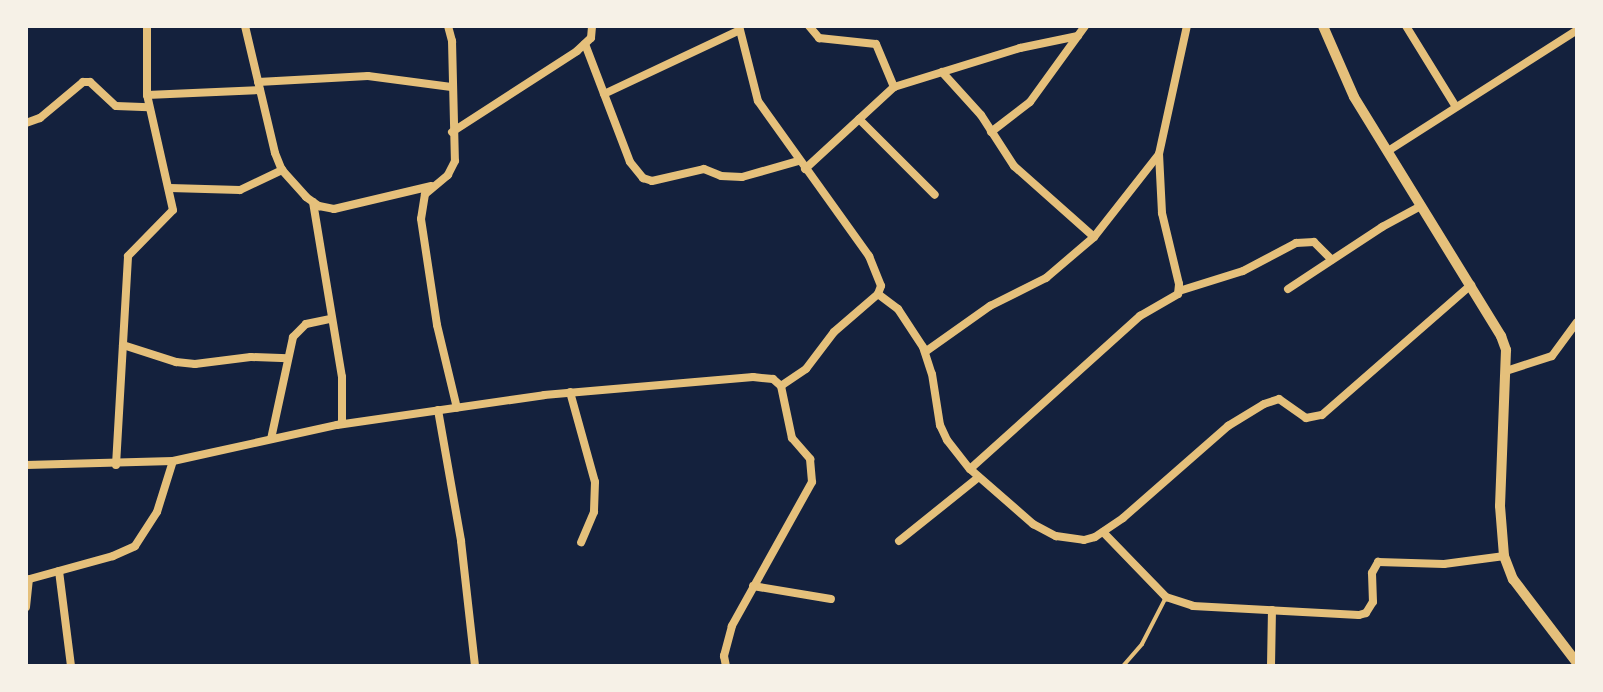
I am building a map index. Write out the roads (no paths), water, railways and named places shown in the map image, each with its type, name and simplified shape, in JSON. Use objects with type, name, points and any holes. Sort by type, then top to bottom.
[{"type":"street","points":[[116,465],[128,256],[169,218],[173,210],[147,95],[147,26]]},
{"type":"street","points":[[245,26],[282,170],[313,202],[334,209],[432,186]]},
{"type":"street","points":[[452,132],[585,44],[591,38],[592,26]]},
{"type":"street","points":[[809,26],[819,38],[876,44],[894,87]]},
{"type":"street","points":[[991,132],[1030,102],[1085,26]]},
{"type":"street","points":[[1179,291],[1162,213],[1159,154],[1187,26]]},
{"type":"street","points":[[1323,26],[1354,97],[1501,336],[1506,350],[1500,506],[1504,556],[1513,579],[1577,663]]},
{"type":"street","points":[[1406,26],[1456,107]]},
{"type":"street","points":[[452,28],[452,168],[432,186],[421,203],[421,219],[437,325],[457,408]]},
{"type":"street","points":[[604,94],[740,28],[758,101],[873,264],[881,286],[878,294],[834,332],[806,369],[781,386]]},
{"type":"street","points":[[1388,151],[1577,30]]},
{"type":"street","points":[[805,169],[894,87],[1078,36]]},
{"type":"street","points":[[585,44],[637,173],[652,181],[704,169],[721,176],[742,177],[798,161]]},
{"type":"street","points":[[942,72],[991,132],[1014,166],[1094,237]]},
{"type":"street","points":[[147,95],[368,76],[451,87]]},
{"type":"street","points":[[26,123],[40,118],[83,82],[90,82],[116,106],[149,107]]},
{"type":"street","points":[[859,119],[935,195]]},
{"type":"street","points":[[925,352],[990,306],[1039,283],[1094,237],[1159,154]]},
{"type":"street","points":[[170,188],[240,190],[282,170]]},
{"type":"street","points":[[313,202],[342,377],[342,424]]},
{"type":"street","points":[[1288,289],[1419,207]]},
{"type":"street","points":[[970,469],[1140,316],[1171,301],[1179,291],[1243,271],[1296,243],[1314,242],[1332,260]]},
{"type":"street","points":[[878,294],[898,309],[925,352],[940,425],[947,440],[970,469],[1017,512],[1056,536],[1084,540],[1103,532],[1228,426],[1264,404],[1279,399],[1306,418],[1322,415],[1471,285]]},
{"type":"street","points":[[271,439],[288,358],[299,328],[330,319]]},
{"type":"street","points":[[1506,371],[1552,356],[1577,322]]},
{"type":"street","points":[[123,345],[176,362],[195,364],[251,357],[288,358]]},
{"type":"street","points":[[26,465],[116,465],[173,461],[342,424],[570,392],[763,377],[781,386]]},
{"type":"street","points":[[726,666],[724,656],[732,626],[812,482],[810,459],[789,431],[781,386]]},
{"type":"street","points":[[570,392],[595,482],[594,512],[581,542]]},
{"type":"street","points":[[438,410],[461,541],[475,666]]},
{"type":"street","points":[[26,607],[28,579],[135,546],[157,512],[173,461]]},
{"type":"street","points":[[899,541],[979,477]]},
{"type":"street","points":[[1103,532],[1166,597],[1193,606],[1359,615],[1366,613],[1373,602],[1372,573],[1378,562],[1444,564],[1504,556]]},
{"type":"street","points":[[59,571],[71,666]]},
{"type":"street","points":[[753,586],[831,599]]},
{"type":"street","points":[[1271,666],[1272,610]]},
{"type":"lane","points":[[1123,666],[1142,644],[1166,597]]}]
